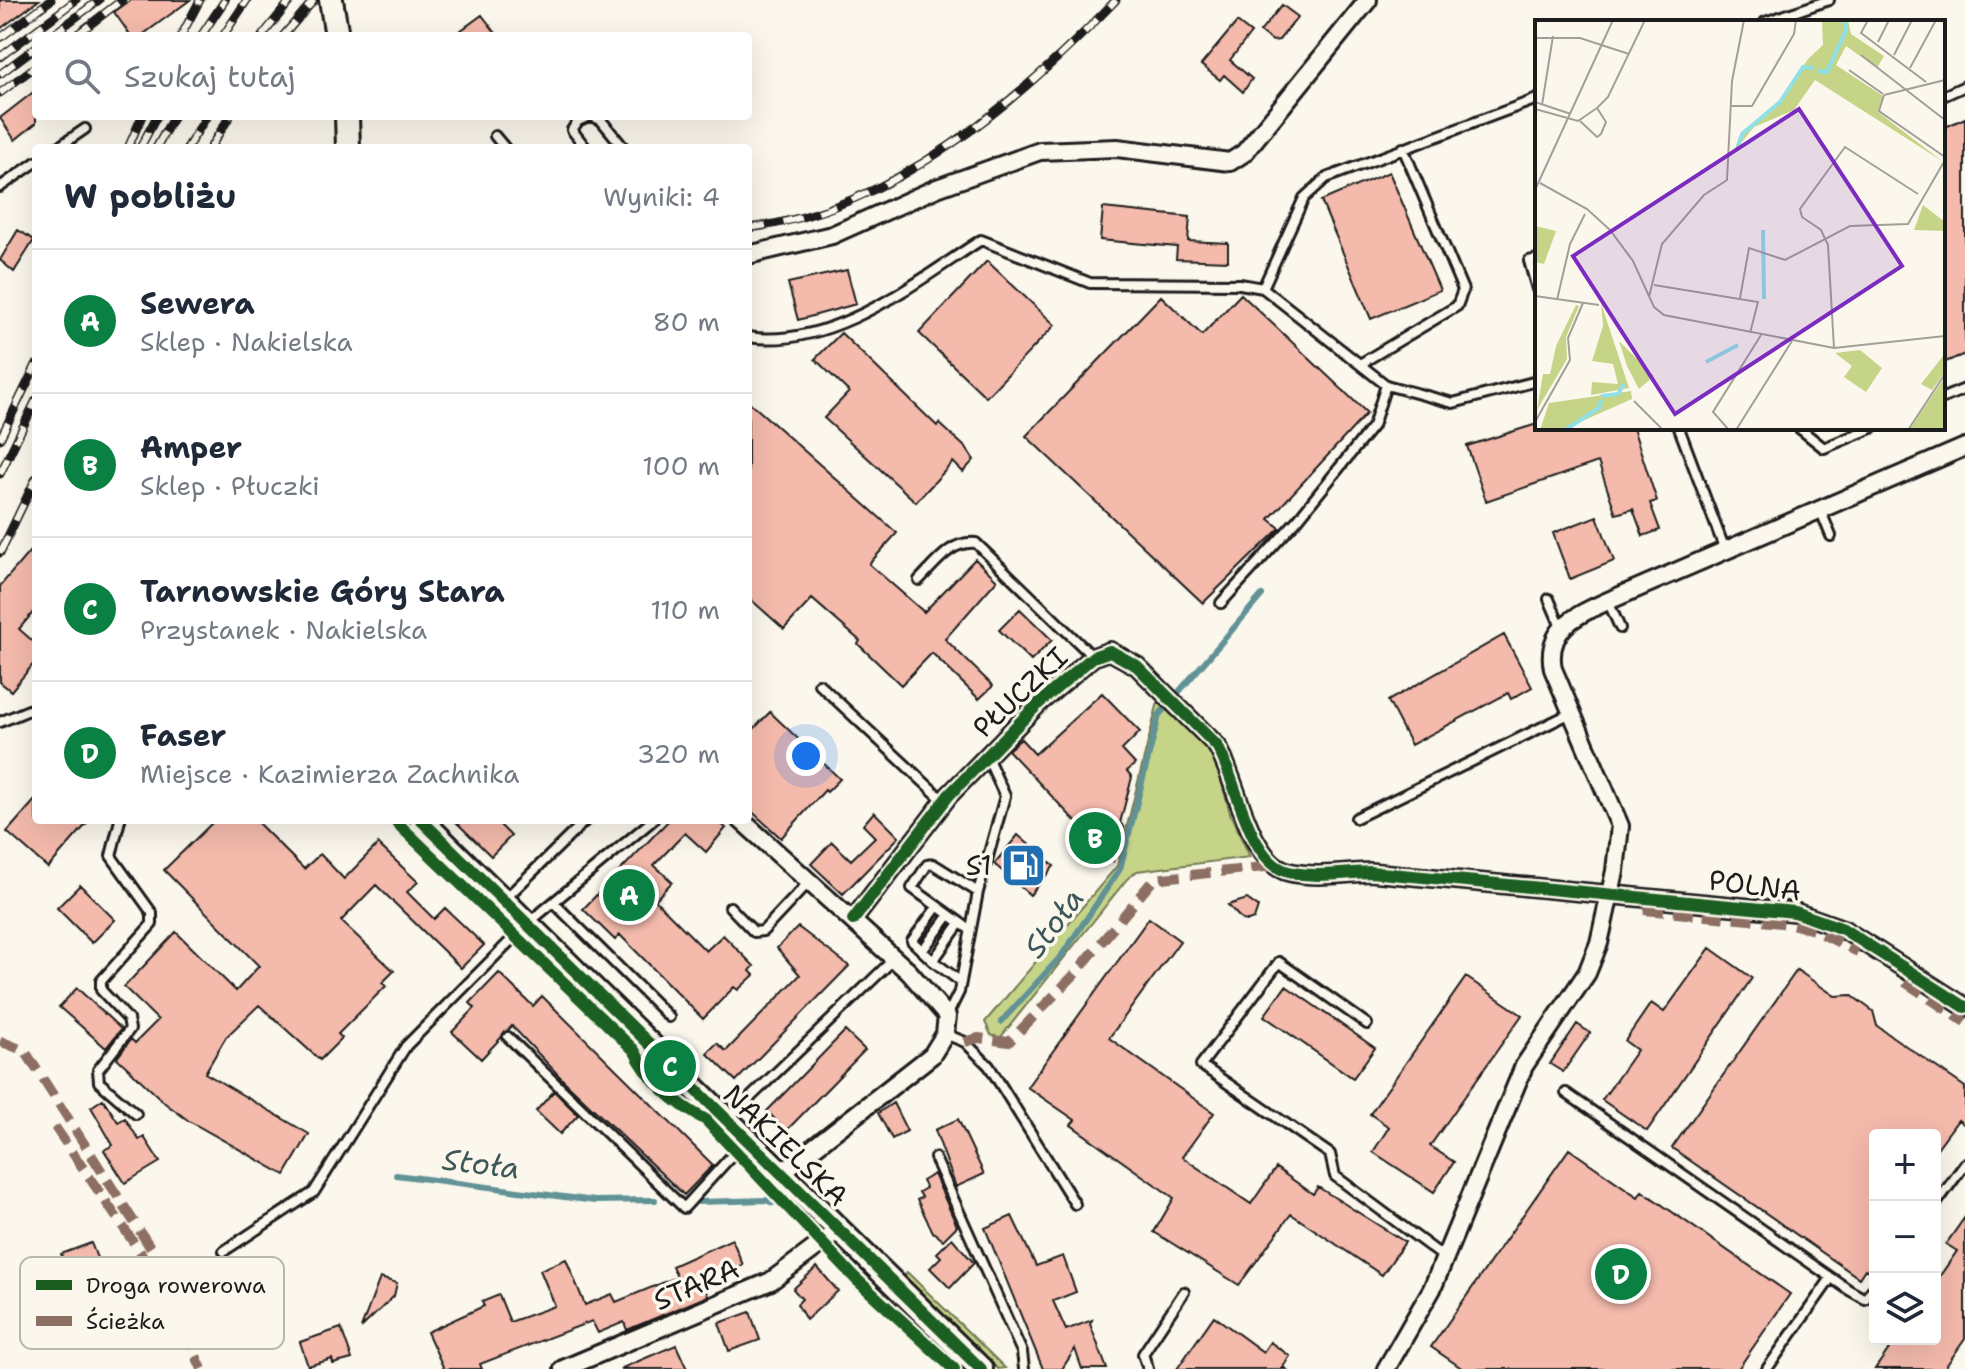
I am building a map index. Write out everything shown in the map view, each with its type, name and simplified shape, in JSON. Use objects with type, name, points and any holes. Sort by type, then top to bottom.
[{"type":"street","points":[[331,0],[336,32]]},
{"type":"street","points":[[752,254],[832,235],[950,183],[1040,151],[1117,148],[1230,162],[1244,153],[1368,0]]},
{"type":"street","points":[[347,120],[348,144]]},
{"type":"street","points":[[1386,1369],[1407,1336],[1445,1259],[1524,1066],[1587,973],[1599,943],[1621,843],[1620,826],[1552,663],[1554,644],[1561,627],[1608,601],[1965,447]]},
{"type":"street","name":"PŁUCZKI","points":[[853,920],[944,802],[987,756],[1039,703],[1093,657],[1110,651],[1119,654],[1181,707],[1217,746],[1226,761],[1261,853],[1282,870],[1313,874],[1370,872],[1609,895]]},
{"type":"street","name":"NAKIELSKA","points":[[425,824],[981,1369]]},
{"type":"street","points":[[745,824],[936,999],[947,1016],[945,1034],[932,1055],[781,1173]]},
{"type":"street","name":"POLNA","points":[[1609,895],[1770,908],[1810,916],[1865,941],[1965,1007]]},
{"type":"street","name":"STARA","points":[[563,1369],[771,1281],[839,1230]]},
{"type":"lane","points":[[1771,20],[1829,0]]},
{"type":"lane","points":[[1945,95],[1965,86]]},
{"type":"lane","points":[[1263,288],[1304,198],[1326,178],[1535,100]]},
{"type":"lane","points":[[580,120],[572,130],[583,144]]},
{"type":"lane","points":[[601,120],[621,144]]},
{"type":"lane","points":[[63,144],[85,129]]},
{"type":"lane","points":[[495,136],[502,144]]},
{"type":"lane","points":[[1360,364],[1457,306],[1463,290],[1403,148]]},
{"type":"lane","points":[[0,187],[32,165]]},
{"type":"lane","points":[[752,338],[770,341],[835,325],[900,292],[981,240],[1090,283],[1240,284],[1263,288],[1386,385],[1453,403],[1535,382]]},
{"type":"lane","points":[[1535,260],[1529,261],[1535,282]]},
{"type":"lane","points":[[1221,603],[1298,519],[1373,426],[1386,385]]},
{"type":"lane","points":[[1945,397],[1965,389]]},
{"type":"lane","points":[[1680,430],[1725,550]]},
{"type":"lane","points":[[1802,430],[1824,448],[1867,430]]},
{"type":"lane","points":[[1820,509],[1831,536]]},
{"type":"lane","points":[[919,580],[952,547],[964,541],[976,543],[1093,657]]},
{"type":"lane","points":[[1549,599],[1561,627]]},
{"type":"lane","points":[[1608,601],[1620,628]]},
{"type":"lane","points":[[819,684],[944,802]]},
{"type":"lane","points":[[0,722],[32,709]]},
{"type":"lane","points":[[1356,818],[1571,713]]},
{"type":"lane","points":[[947,1016],[961,982],[965,926],[978,892],[1005,796],[987,756]]},
{"type":"lane","points":[[119,824],[111,856],[152,913],[152,924],[101,981],[101,990],[128,1019],[130,1029],[98,1070],[99,1082],[136,1114]]},
{"type":"lane","points":[[504,901],[578,824]]},
{"type":"lane","points":[[224,1251],[314,1192],[406,1046],[527,924],[648,824]]},
{"type":"lane","points":[[965,926],[912,888],[929,864],[978,892]]},
{"type":"lane","points":[[730,907],[754,932],[763,931],[809,882]]},
{"type":"lane","points":[[555,904],[669,1017]]},
{"type":"lane","points":[[937,907],[913,939],[933,961],[961,982]]},
{"type":"lane","points":[[922,951],[949,915]]},
{"type":"lane","points":[[933,961],[965,926]]},
{"type":"lane","points":[[727,1120],[894,959]]},
{"type":"lane","points":[[1367,1024],[1279,962],[1201,1065],[1330,1154],[1335,1176],[1445,1259]]},
{"type":"lane","points":[[945,1034],[965,1042],[989,1066],[1075,1204]]},
{"type":"lane","points":[[508,1037],[684,1208],[746,1140]]},
{"type":"lane","points":[[1566,1093],[1831,1278],[1865,1299],[1869,1294]]},
{"type":"lane","points":[[935,1158],[1022,1352],[1024,1369]]},
{"type":"lane","points":[[1938,1201],[1965,1164]]},
{"type":"lane","points":[[1767,1369],[1831,1278]]},
{"type":"lane","points":[[1148,1369],[1143,1354],[1184,1292]]},
{"type":"green space","points":[[1158,702],[1214,756],[1231,816],[1250,857],[1137,871],[1127,879],[1000,1038],[991,1035],[985,1022],[1117,866]]},
{"type":"green space","points":[[907,1272],[1005,1368],[998,1369],[904,1277]]},
{"type":"building","points":[[0,0],[39,0],[0,29]]},
{"type":"building","points":[[131,0],[190,0],[146,32],[128,32],[114,12]]},
{"type":"building","points":[[1282,5],[1298,17],[1279,40],[1273,41],[1260,32]]},
{"type":"building","points":[[482,15],[495,32],[459,32]]},
{"type":"building","points":[[1237,22],[1251,33],[1230,60],[1252,79],[1243,92],[1224,75],[1220,80],[1201,65]]},
{"type":"building","points":[[32,93],[32,120],[36,123],[15,140],[0,118]]},
{"type":"building","points":[[1965,118],[1965,354],[1945,362],[1945,127]]},
{"type":"building","points":[[1389,172],[1440,290],[1371,319],[1321,201]]},
{"type":"building","points":[[1103,208],[1190,217],[1188,241],[1228,243],[1228,261],[1176,259],[1177,247],[1100,240]]},
{"type":"building","points":[[18,230],[32,239],[14,272],[0,260]]},
{"type":"building","points":[[987,261],[1055,325],[986,397],[919,333]]},
{"type":"building","points":[[847,270],[856,304],[798,320],[788,283]]},
{"type":"building","points":[[1241,294],[1367,413],[1269,519],[1280,528],[1203,603],[1026,436],[1161,296],[1202,335]]},
{"type":"building","points":[[841,333],[937,426],[939,423],[966,448],[974,460],[963,472],[953,462],[916,502],[824,418],[849,392],[815,359]]},
{"type":"building","points":[[752,405],[897,533],[869,564],[924,612],[975,559],[997,580],[945,639],[993,686],[979,699],[932,653],[901,685],[858,644],[860,641],[812,599],[784,629],[752,601]]},
{"type":"building","points":[[1535,425],[1535,430],[1634,430],[1657,501],[1650,503],[1660,530],[1643,536],[1633,509],[1616,514],[1598,462],[1486,501],[1467,446]]},
{"type":"building","points":[[1597,516],[1614,561],[1570,579],[1553,533]]},
{"type":"building","points":[[32,549],[32,614],[19,629],[32,640],[32,666],[11,691],[0,682],[0,586]]},
{"type":"building","points":[[1020,609],[1052,640],[1031,661],[999,630]]},
{"type":"building","points":[[1504,635],[1532,687],[1511,699],[1508,693],[1411,745],[1388,701]]},
{"type":"building","points":[[1102,693],[1140,732],[1122,750],[1135,764],[1127,771],[1132,777],[1120,823],[1124,827],[1113,861],[1008,750],[1021,739],[1035,754]]},
{"type":"building","points":[[770,712],[840,779],[827,792],[825,790],[781,838],[752,812],[752,731]]},
{"type":"building","points":[[32,804],[32,824],[86,824],[48,868],[7,832]]},
{"type":"building","points":[[874,812],[899,837],[843,894],[811,864],[832,842],[851,860],[875,837],[863,825]]},
{"type":"building","points":[[211,824],[259,824],[304,869],[320,854],[344,879],[378,844],[418,882],[407,892],[434,919],[445,908],[484,945],[461,968],[376,885],[341,921],[394,971],[382,983],[386,986],[338,1034],[342,1038],[320,1060],[259,1005],[226,1037],[205,1073],[309,1134],[285,1175],[189,1121],[117,1058],[131,1039],[135,1043],[158,1020],[124,987],[176,932],[236,991],[259,966],[164,870]]},
{"type":"building","points":[[458,824],[499,824],[511,836],[491,856]]},
{"type":"building","points":[[665,824],[722,824],[726,828],[706,852],[685,833],[654,865],[672,882],[655,900],[706,951],[723,935],[754,966],[750,971],[754,975],[738,990],[734,987],[703,1019],[620,935],[615,940],[583,909]]},
{"type":"building","points":[[1018,835],[1054,866],[1030,895],[994,864]]},
{"type":"building","points":[[80,885],[115,920],[92,943],[57,908]]},
{"type":"building","points":[[1247,899],[1258,907],[1254,919],[1248,921],[1242,920],[1228,905]]},
{"type":"building","points":[[1149,918],[1180,941],[1109,1038],[1214,1113],[1182,1157],[1251,1204],[1276,1168],[1313,1194],[1318,1187],[1405,1242],[1382,1275],[1291,1214],[1239,1285],[1154,1232],[1174,1198],[1071,1125],[1075,1120],[1027,1087]]},
{"type":"building","points":[[798,927],[849,966],[736,1081],[707,1053],[717,1043],[726,1051],[800,975],[777,948]]},
{"type":"building","points":[[1710,948],[1752,978],[1647,1131],[1602,1100],[1637,1050],[1625,1041],[1651,1003],[1664,1012]]},
{"type":"building","points":[[1797,970],[1835,996],[1851,995],[1873,1011],[1877,1026],[1965,1087],[1965,1125],[1958,1120],[1941,1143],[1941,1129],[1869,1129],[1869,1271],[1865,1269],[1859,1278],[1672,1148]]},
{"type":"building","points":[[499,973],[533,1006],[542,996],[713,1165],[684,1195],[564,1081],[512,1026],[481,1059],[452,1032],[475,1008],[470,1003]]},
{"type":"building","points":[[1466,977],[1522,1015],[1430,1146],[1454,1162],[1434,1192],[1373,1152],[1389,1127],[1370,1114]]},
{"type":"building","points":[[1286,986],[1375,1048],[1353,1078],[1264,1016]]},
{"type":"building","points":[[77,988],[121,1029],[106,1048],[59,1007]]},
{"type":"building","points":[[1577,1024],[1590,1033],[1563,1072],[1550,1064]]},
{"type":"building","points":[[845,1031],[865,1050],[786,1131],[767,1111]]},
{"type":"building","points":[[554,1091],[578,1115],[560,1134],[536,1111]]},
{"type":"building","points":[[103,1099],[118,1122],[125,1118],[139,1140],[144,1137],[160,1162],[125,1183],[104,1150],[113,1145],[91,1107]]},
{"type":"building","points":[[893,1103],[907,1131],[892,1139],[878,1113]]},
{"type":"building","points":[[958,1119],[984,1174],[956,1187],[935,1130]]},
{"type":"building","points":[[1569,1149],[1638,1197],[1642,1191],[1790,1294],[1738,1369],[1463,1369],[1431,1347]]},
{"type":"building","points":[[934,1174],[957,1226],[943,1240],[933,1232],[917,1200],[922,1197],[919,1192],[926,1188],[922,1181]]},
{"type":"building","points":[[1012,1216],[1036,1266],[1063,1256],[1076,1292],[1053,1301],[1066,1330],[1092,1320],[1090,1324],[1107,1369],[1082,1369],[1075,1349],[1062,1369],[1043,1369],[985,1228]]},
{"type":"building","points":[[1965,1217],[1965,1339],[1944,1369],[1875,1369],[1892,1345],[1941,1345],[1941,1274],[1957,1251],[1946,1244]]},
{"type":"building","points":[[952,1238],[974,1263],[950,1288],[930,1268],[941,1257],[937,1253]]},
{"type":"building","points":[[732,1239],[743,1265],[703,1283],[708,1296],[627,1330],[624,1322],[598,1333],[592,1321],[480,1364],[482,1369],[444,1369],[427,1332],[484,1306],[482,1302],[499,1295],[510,1322],[555,1306],[540,1270],[566,1259],[585,1305],[612,1294],[616,1302],[677,1277],[672,1266]]},
{"type":"building","points":[[91,1243],[97,1257],[62,1257],[61,1254]]},
{"type":"building","points":[[817,1267],[838,1291],[806,1320],[797,1304],[802,1299],[793,1289]]},
{"type":"building","points":[[380,1278],[397,1283],[394,1296],[361,1328]]},
{"type":"building","points":[[750,1312],[760,1340],[729,1351],[719,1323]]},
{"type":"building","points":[[1214,1316],[1263,1352],[1270,1342],[1290,1356],[1283,1367],[1286,1369],[1177,1369]]},
{"type":"building","points":[[341,1328],[352,1359],[333,1364],[332,1359],[308,1366],[300,1342]]},
{"type":"building","points":[[676,1345],[687,1369],[620,1369]]},
{"type":"waterway","name":"Stoła","points":[[1001,1022],[1062,955],[1120,869],[1159,715],[1262,595]]},
{"type":"waterway","name":"Stoła","points":[[396,1175],[595,1201],[655,1200]]},
{"type":"waterway","name":"Stoła","points":[[699,1202],[766,1200],[773,1203]]},
{"type":"railway","points":[[0,38],[51,0]]},
{"type":"railway","points":[[33,32],[76,0]]},
{"type":"railway","points":[[56,32],[99,0]]},
{"type":"railway","points":[[80,32],[122,0]]},
{"type":"railway","points":[[183,32],[200,0]]},
{"type":"railway","points":[[204,32],[225,0]]},
{"type":"railway","points":[[226,32],[247,0]]},
{"type":"railway","points":[[265,32],[291,0]]},
{"type":"railway","points":[[286,32],[314,0]]},
{"type":"railway","points":[[752,227],[801,217],[853,199],[902,175],[995,112],[1079,38],[1116,0]]},
{"type":"railway","points":[[0,57],[32,33]]},
{"type":"railway","points":[[0,74],[32,50]]},
{"type":"railway","points":[[0,93],[32,69]]},
{"type":"railway","points":[[130,144],[140,120]]},
{"type":"railway","points":[[142,144],[155,120]]},
{"type":"railway","points":[[158,144],[172,120]]},
{"type":"railway","points":[[190,144],[204,120]]},
{"type":"railway","points":[[212,144],[228,120]]},
{"type":"railway","points":[[0,439],[32,373]]},
{"type":"railway","points":[[0,474],[32,408]]},
{"type":"railway","points":[[0,553],[32,486]]},
{"type":"marked path","points":[[965,1042],[978,1038],[1009,1042],[1075,974],[1154,879],[1274,866]]},
{"type":"marked path","points":[[1644,910],[1792,924],[1814,930],[1858,952]]},
{"type":"marked path","points":[[1905,982],[1965,1022]]},
{"type":"marked path","points":[[0,1041],[25,1051],[156,1257]]},
{"type":"marked path","points":[[55,1127],[144,1257]]},
{"type":"marked path","points":[[193,1349],[202,1369]]},
{"type":"cycle path","points":[[853,920],[949,795],[1039,703],[1093,657],[1110,651],[1137,666],[1217,746],[1253,837],[1275,865],[1289,872],[1319,875],[1370,872],[1795,912],[1843,929],[1965,1007]]},
{"type":"cycle path","points":[[398,824],[634,1050],[647,1072],[664,1091],[706,1120],[855,1278],[954,1369]]},
{"type":"cycle path","points":[[425,824],[981,1369]]},
{"type":"place","name":"Amper","points":[[1095,838]]},
{"type":"place","name":"S1","points":[[1023,865]]},
{"type":"place","name":"Sewera","points":[[629,895]]},
{"type":"place","name":"Tarnowskie Góry Stara","points":[[670,1066]]},
{"type":"place","name":"Faser","points":[[1621,1274]]}]
